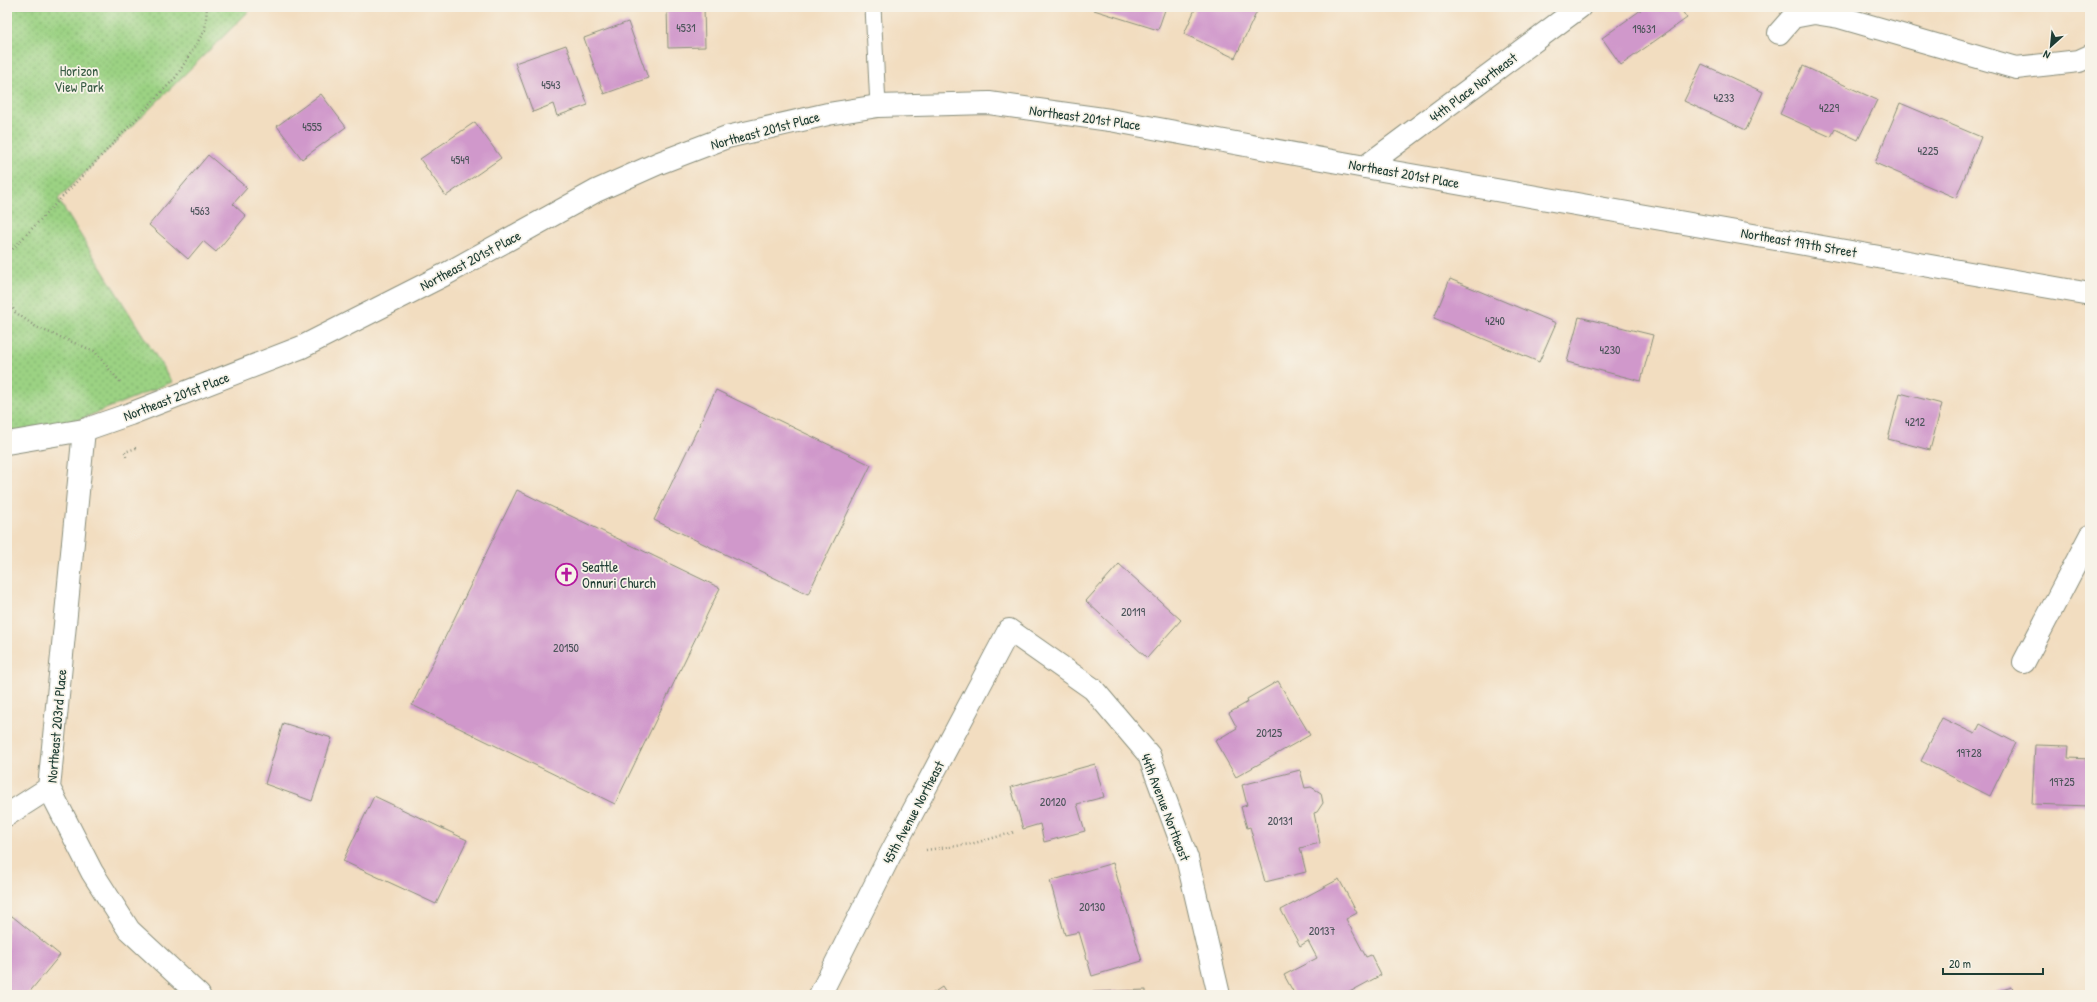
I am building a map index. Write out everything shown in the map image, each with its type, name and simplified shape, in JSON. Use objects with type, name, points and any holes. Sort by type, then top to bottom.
[{"type":"street","name":"44th Place Northeast","points":[[1365,167],[1580,7]]},
{"type":"street","points":[[1779,32],[1793,17],[1814,13],[1839,18],[2016,68],[2079,61],[2090,56]]},
{"type":"street","name":"Northeast 201st Place","points":[[7,443],[84,430],[130,414],[302,347],[446,274],[596,191],[659,163],[727,137],[828,114],[878,106],[989,103],[1110,120],[1365,167],[1507,191]]},
{"type":"street","name":"Northeast 197th Street","points":[[1507,191],[2090,294]]},
{"type":"street","name":"Northeast 203rd Place","points":[[84,430],[49,788],[92,872],[128,930],[200,995]]},
{"type":"street","points":[[2024,662],[2090,536]]},
{"type":"street","name":"45th Avenue Northeast","points":[[820,995],[890,855],[1009,630]]},
{"type":"street","name":"44th Avenue Northeast","points":[[1009,630],[1093,689],[1149,755],[1187,858],[1219,995]]},
{"type":"street","points":[[7,815],[49,788]]},
{"type":"lane","points":[[873,7],[878,106]]},
{"type":"path","points":[[7,256],[176,77],[205,30],[207,7]]},
{"type":"path","points":[[7,298],[15,312],[36,327],[94,351],[121,383]]},
{"type":"path","points":[[126,457],[125,452],[140,447]]},
{"type":"path","points":[[890,855],[971,844],[1015,832]]},
{"type":"green space","name":"Horizon View Park","points":[[7,7],[253,7],[58,199],[172,382],[29,440],[7,441]]},
{"type":"building","points":[[667,7],[704,7],[705,47],[668,48]]},
{"type":"building","points":[[1095,7],[1166,7],[1158,30],[1094,10]]},
{"type":"building","points":[[1196,7],[1259,7],[1235,58],[1184,34]]},
{"type":"building","points":[[1645,7],[1679,7],[1687,18],[1621,65],[1602,38]]},
{"type":"building","points":[[628,22],[648,78],[604,94],[584,38]]},
{"type":"building","points":[[566,45],[588,105],[557,116],[553,104],[533,112],[515,63]]},
{"type":"building","points":[[1702,64],[1763,92],[1746,130],[1684,101]]},
{"type":"building","points":[[1803,66],[1877,100],[1858,140],[1835,129],[1831,137],[1780,114]]},
{"type":"building","points":[[321,94],[346,127],[302,159],[277,126]]},
{"type":"building","points":[[1900,103],[1981,137],[1956,198],[1875,163]]},
{"type":"building","points":[[475,122],[501,158],[446,196],[420,159]]},
{"type":"building","points":[[208,155],[247,188],[233,204],[246,216],[216,252],[203,241],[188,259],[149,225]]},
{"type":"building","points":[[1450,279],[1556,323],[1539,362],[1434,318]]},
{"type":"building","points":[[1579,317],[1653,335],[1641,381],[1567,362]]},
{"type":"building","points":[[716,390],[871,465],[808,594],[654,520]]},
{"type":"building","points":[[1900,393],[1942,404],[1930,450],[1888,439]]},
{"type":"building","points":[[517,490],[720,588],[615,804],[412,705]]},
{"type":"building","points":[[1119,564],[1181,620],[1147,658],[1086,601]]},
{"type":"building","points":[[1278,681],[1310,735],[1236,777],[1215,741],[1237,728],[1229,713],[1248,702],[1247,699]]},
{"type":"building","points":[[1942,718],[1975,734],[1980,724],[2016,743],[1990,796],[1921,761]]},
{"type":"building","points":[[283,723],[332,738],[312,801],[265,784]]},
{"type":"building","points":[[2035,745],[2069,746],[2068,758],[2090,759],[2090,806],[2032,804]]},
{"type":"building","points":[[1095,764],[1104,797],[1077,804],[1085,831],[1044,842],[1040,824],[1023,829],[1011,787]]},
{"type":"building","points":[[1300,770],[1305,788],[1311,787],[1321,793],[1323,803],[1317,812],[1314,813],[1320,843],[1300,848],[1306,872],[1265,882],[1250,827],[1247,828],[1241,807],[1247,805],[1242,785]]},
{"type":"building","points":[[374,796],[467,840],[436,904],[343,861]]},
{"type":"building","points":[[1113,863],[1142,961],[1092,976],[1079,932],[1065,935],[1050,881]]},
{"type":"building","points":[[1339,879],[1357,913],[1346,919],[1366,957],[1371,955],[1381,975],[1344,995],[1295,995],[1284,975],[1317,958],[1308,941],[1300,946],[1281,910]]},
{"type":"building","points":[[12,916],[60,955],[27,995],[7,995],[7,922]]},
{"type":"building","points":[[942,987],[947,995],[930,995]]},
{"type":"building","points":[[2012,987],[2014,995],[1985,995]]},
{"type":"building","points":[[1146,990],[1146,995],[1093,995],[1093,992]]},
{"type":"place","name":"Seattle Onnuri Church","points":[[566,574]]}]
